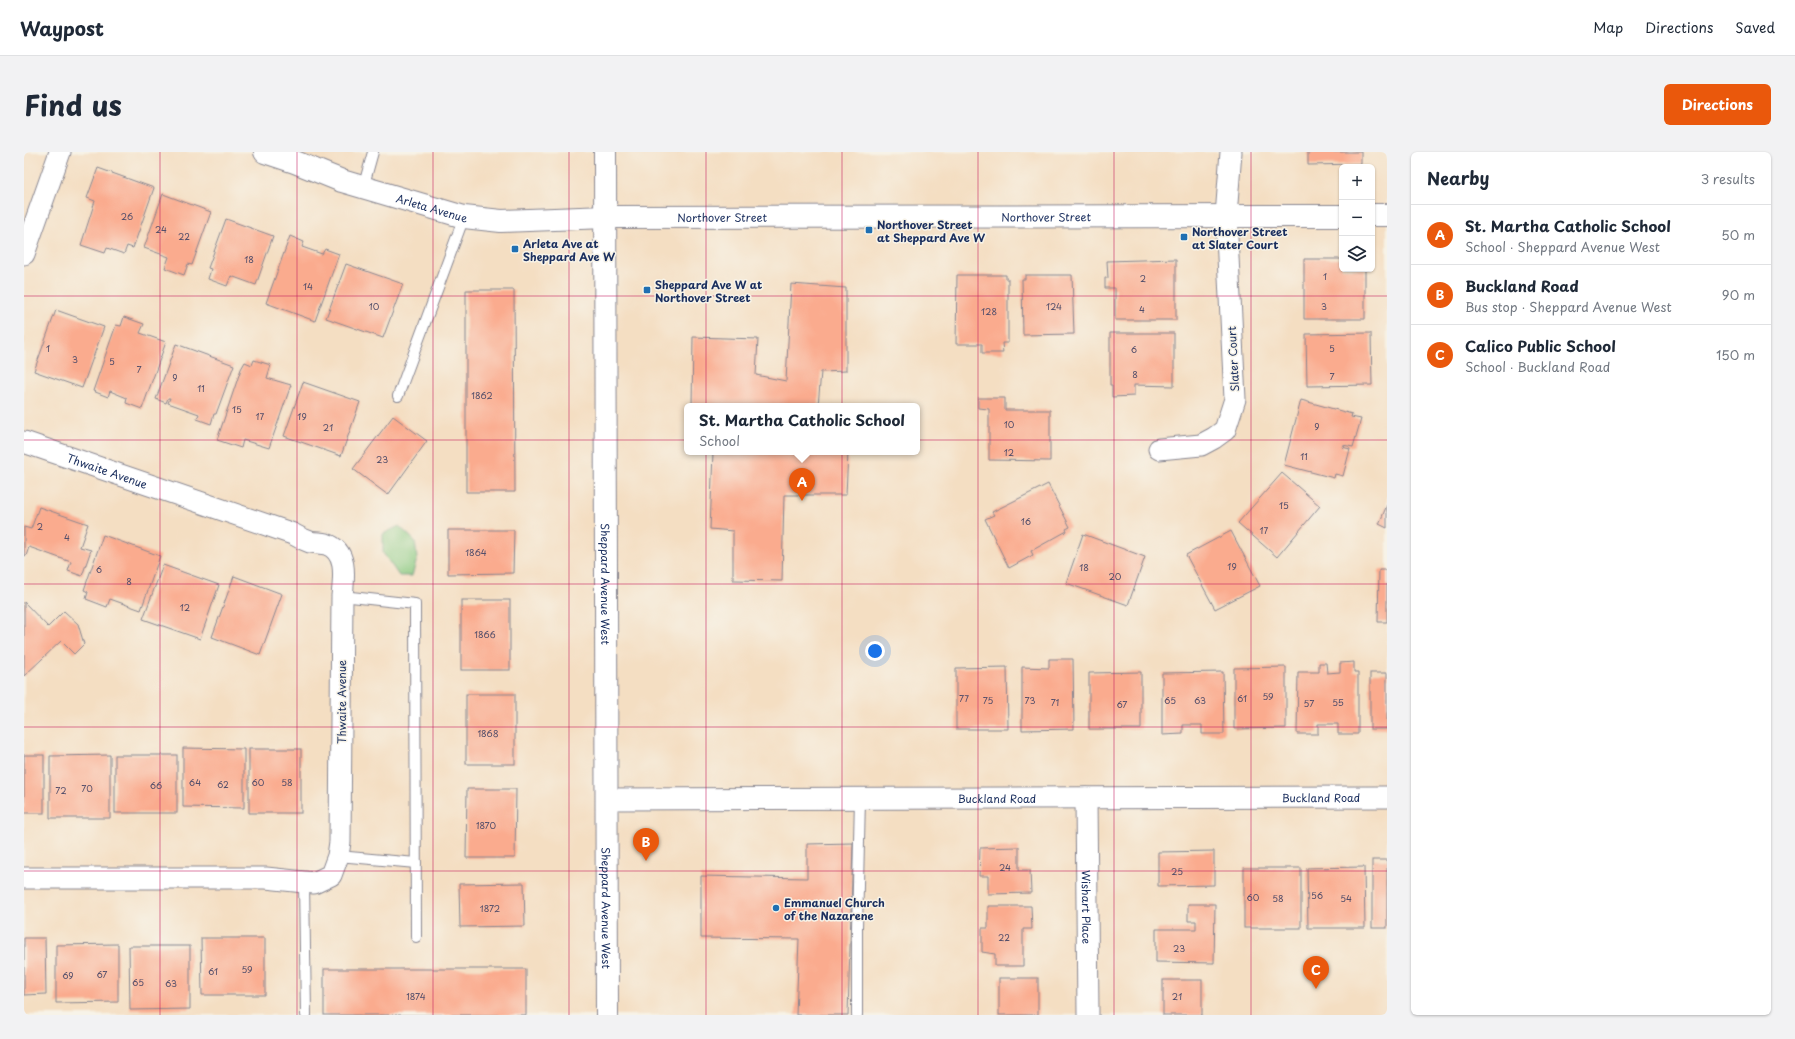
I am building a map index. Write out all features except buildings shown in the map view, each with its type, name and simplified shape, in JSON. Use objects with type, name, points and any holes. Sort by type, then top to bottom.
[{"type":"street","points":[[24,254],[60,152]]},
{"type":"street","name":"Arleta Avenue","points":[[265,152],[363,188],[464,217],[501,221],[606,217]]},
{"type":"street","name":"Sheppard Avenue West","points":[[605,152],[608,799],[607,1015]]},
{"type":"street","name":"Slater Court","points":[[1159,449],[1201,445],[1214,438],[1225,430],[1235,399],[1226,216],[1231,152]]},
{"type":"street","points":[[1375,215],[1387,215]]},
{"type":"street","name":"Northover Street","points":[[606,217],[1339,216]]},
{"type":"street","name":"Thwaite Avenue","points":[[24,442],[311,542],[325,544],[334,548],[338,552],[342,562],[344,577],[342,596],[341,795],[338,856],[331,876],[314,883],[266,878],[24,878]]},
{"type":"street","name":"Buckland Road","points":[[608,799],[1387,797]]},
{"type":"street","name":"Wishart Place","points":[[1086,798],[1088,1015]]},
{"type":"lane","points":[[363,188],[373,152]]},
{"type":"lane","points":[[398,396],[464,217]]},
{"type":"lane","points":[[342,596],[415,604],[416,937]]},
{"type":"lane","points":[[857,1015],[857,928],[860,798]]},
{"type":"lane","points":[[338,856],[416,863]]},
{"type":"lane","points":[[304,883],[306,1015]]},
{"type":"green space","points":[[399,526],[415,541],[417,559],[412,576],[399,576],[383,553],[383,534]]},
{"type":"place","name":"Northover Street at Sheppard Ave W","points":[[869,230]]},
{"type":"place","name":"Northover Street at Slater Court","points":[[1184,237]]},
{"type":"place","name":"Arleta Ave at Sheppard Ave W","points":[[515,249]]},
{"type":"place","name":"Sheppard Ave W at Northover Street","points":[[647,290]]},
{"type":"place","name":"St. Martha Catholic School","points":[[802,501]]},
{"type":"place","name":"Buckland Road","points":[[646,861]]},
{"type":"place","name":"Emmanuel Church of the Nazarene","points":[[776,908]]},
{"type":"place","name":"Calico Public School","points":[[1316,989]]}]
